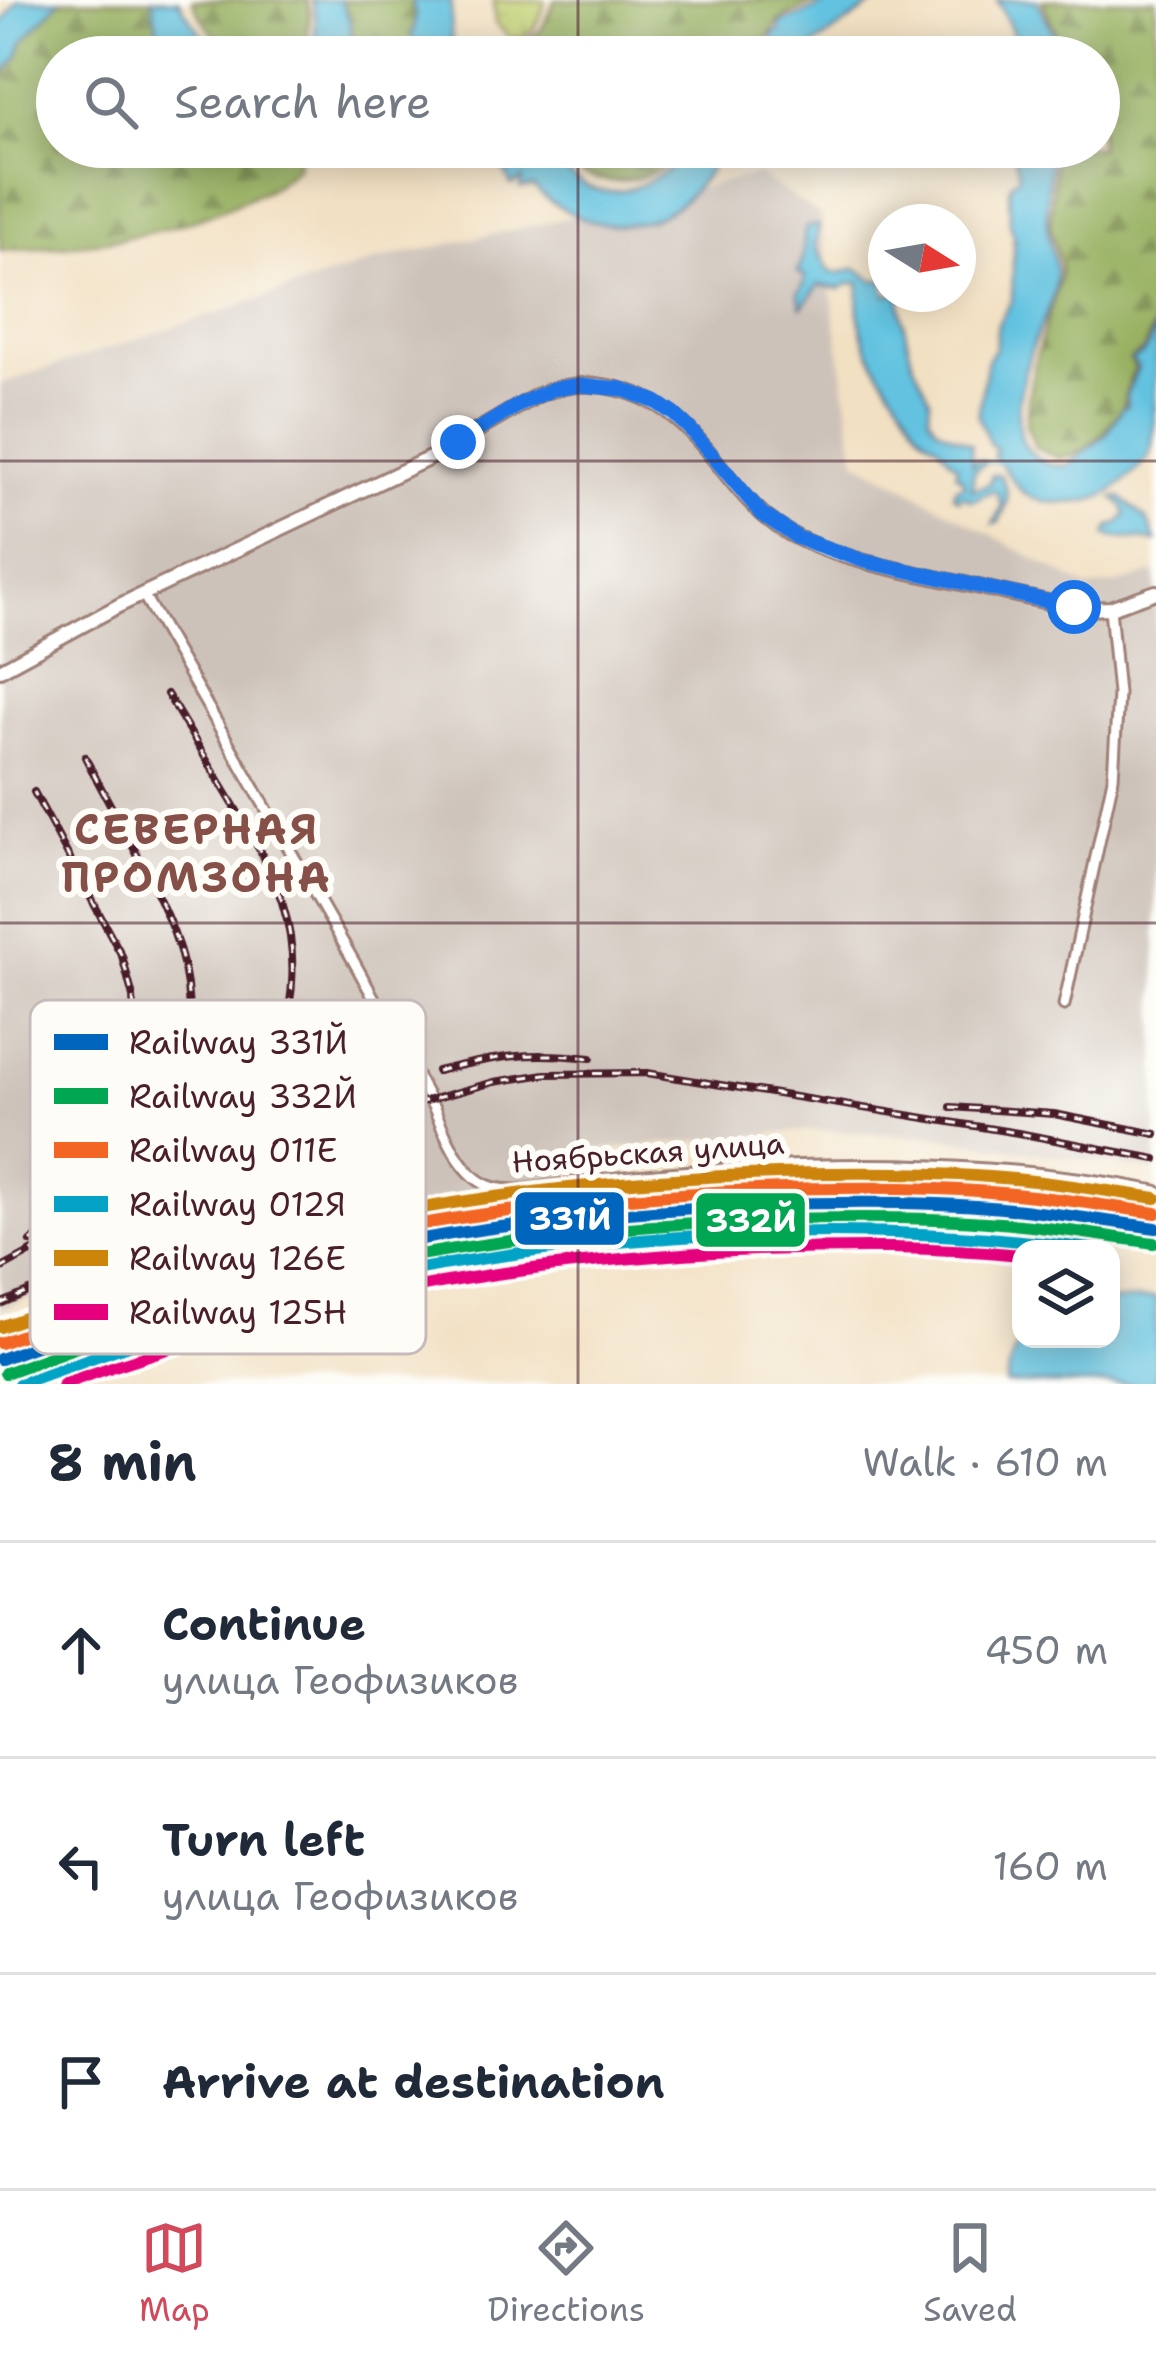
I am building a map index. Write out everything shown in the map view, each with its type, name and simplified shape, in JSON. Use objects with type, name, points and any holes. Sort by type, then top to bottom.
[{"type":"main road","points":[[0,670],[143,594],[430,458],[538,395],[566,386],[600,385],[640,395],[674,414],[762,514],[816,546],[1074,607],[1110,608],[1156,592]]},
{"type":"street","name":"Ноябрьская улица","points":[[143,594],[375,1000]]},
{"type":"street","points":[[1064,1005],[1113,778],[1118,694],[1110,608]]},
{"type":"street","name":"Ноябрьская улица","points":[[426,1093],[467,1169],[496,1188],[710,1170],[902,1164],[1021,1172],[1156,1191]]},
{"type":"shaded area","name":"СЕВЕРНАЯ ПРОМЗОНА","points":[[758,175],[820,215],[856,460],[1088,588],[1156,572],[1156,1172],[947,1138],[813,1130],[564,1153],[556,1268],[426,1276],[426,1000],[30,1000],[30,1297],[0,1310],[0,384],[382,259]]},
{"type":"green space","points":[[60,0],[152,0],[159,36],[36,36],[36,168],[296,168],[261,193],[176,226],[91,243],[0,251],[0,83],[24,39]]},
{"type":"green space","points":[[192,0],[307,0],[310,12],[308,36],[216,36]]},
{"type":"green space","points":[[340,0],[412,0],[415,36],[351,36]]},
{"type":"green space","points":[[493,0],[545,0],[541,15],[526,35],[508,36],[495,23]]},
{"type":"green space","points":[[555,0],[828,0],[779,21],[769,36],[532,36],[541,30]]},
{"type":"green space","points":[[1042,0],[1156,0],[1156,319],[1144,350],[1130,359],[1135,368],[1124,405],[1088,447],[1058,458],[1035,447],[1026,424],[1036,357],[1060,277],[1050,227],[1054,168],[1120,168],[1120,36],[1057,36]]},
{"type":"green space","points":[[572,168],[661,168],[621,181]]},
{"type":"water","points":[[18,0],[60,0],[24,40],[0,83],[0,26]]},
{"type":"water","points":[[152,0],[179,0],[204,36],[159,36]]},
{"type":"water","points":[[312,0],[340,0],[351,36],[315,36]]},
{"type":"water","points":[[412,0],[451,0],[451,36],[412,36]]},
{"type":"water","points":[[835,0],[880,0],[828,36],[772,36],[780,24]]},
{"type":"water","points":[[997,0],[1037,0],[1055,36],[1013,36]]},
{"type":"water","points":[[500,168],[562,168],[583,184],[608,192],[633,188],[670,168],[710,168],[673,208],[621,225],[584,219],[534,187],[520,188],[522,180],[511,185]]},
{"type":"water","points":[[1017,168],[1050,168],[1047,210],[1056,271],[1019,404],[1018,423],[1031,453],[1045,462],[1067,466],[1107,434],[1127,406],[1126,396],[1138,367],[1131,359],[1146,350],[1156,322],[1151,452],[1122,484],[1092,500],[1053,502],[1023,492],[994,457],[996,448],[978,416],[987,360],[995,348],[998,324],[1012,300],[1014,238],[1009,190],[1019,176]]},
{"type":"water","points":[[819,225],[815,246],[830,272],[856,268],[868,276],[868,312],[902,312],[912,360],[930,398],[929,416],[938,428],[971,444],[972,465],[977,459],[986,462],[974,471],[972,489],[1000,475],[1007,499],[999,522],[993,524],[1002,506],[996,491],[970,500],[953,495],[956,487],[964,485],[956,474],[957,465],[916,427],[874,361],[859,317],[860,283],[840,289],[819,285],[802,307],[798,293],[805,276],[797,272],[806,227]]},
{"type":"water","points":[[1121,497],[1147,520],[1156,542],[1106,535],[1126,515],[1114,498]]},
{"type":"water","points":[[1156,1298],[1156,1384],[1006,1384],[1017,1348],[1120,1348],[1120,1300]]},
{"type":"waterway","points":[[986,462],[1002,462]]},
{"type":"railway","points":[[167,694],[278,889],[290,939],[289,1000]]},
{"type":"railway","points":[[85,757],[173,931],[188,1000]]},
{"type":"railway","points":[[34,792],[122,956],[133,1000]]},
{"type":"railway","points":[[437,1071],[514,1056],[591,1058]]},
{"type":"railway","points":[[426,1101],[545,1074],[647,1073],[1156,1159]]},
{"type":"railway","points":[[951,1107],[1054,1114],[1156,1134]]},
{"type":"railway","points":[[0,1269],[30,1253]]},
{"type":"railway","points":[[0,1304],[30,1291]]},
{"type":"rail line","name":"126Е","points":[[426,1208],[622,1183],[843,1173],[1021,1180],[1156,1198]]},
{"type":"rail line","name":"011Е","points":[[426,1223],[631,1198],[849,1188],[972,1191],[1156,1213]]},
{"type":"rail line","name":"331Й","points":[[426,1238],[631,1213],[849,1203],[1002,1208],[1156,1228]]},
{"type":"rail line","name":"332Й","points":[[426,1254],[630,1228],[846,1218],[1019,1225],[1154,1243]]},
{"type":"rail line","name":"012Я","points":[[426,1268],[677,1237],[887,1233],[1012,1240]]},
{"type":"rail line","name":"125Н","points":[[426,1286],[578,1263],[757,1250],[889,1248],[1012,1254]]},
{"type":"rail line","name":"126Е","points":[[0,1327],[30,1316]]},
{"type":"rail line","name":"011Е","points":[[0,1343],[30,1333]]},
{"type":"rail line","name":"331Й","points":[[0,1359],[30,1349]]},
{"type":"rail line","name":"332Й","points":[[5,1373],[59,1354]]},
{"type":"rail line","name":"012Я","points":[[19,1384],[105,1354]]},
{"type":"rail line","name":"125Н","points":[[63,1384],[152,1354]]},
{"type":"district","name":"СЕВЕРНАЯ ПРОМЗОНА","points":[[197,853]]},
{"type":"route","points":[[458,442],[553,389],[600,385],[622,389],[674,414],[762,514],[798,538],[899,570],[1074,607]]}]
